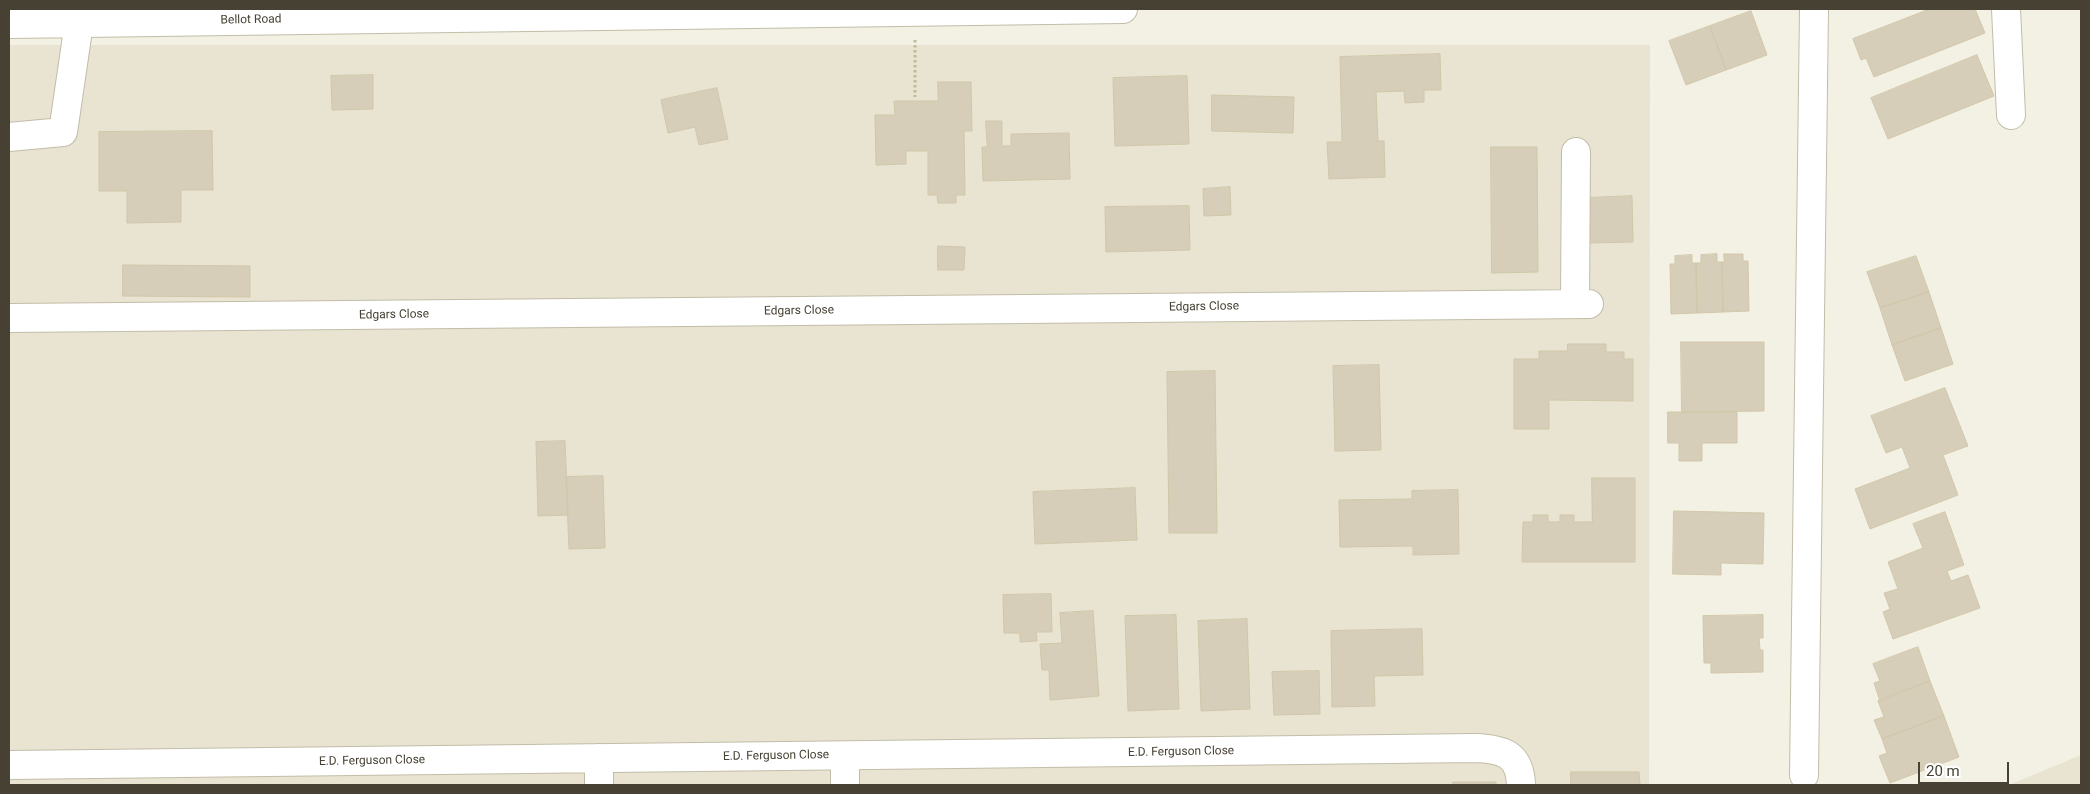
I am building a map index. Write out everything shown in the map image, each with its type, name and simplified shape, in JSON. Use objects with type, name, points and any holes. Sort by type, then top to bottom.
[{"type":"street","name":"Bellot Road","points":[[9,24],[1124,9]]},
{"type":"street","points":[[1804,775],[1814,9]]},
{"type":"street","points":[[2006,9],[2011,115]]},
{"type":"street","points":[[9,137],[63,132],[79,23]]},
{"type":"street","name":"Edgars Close","points":[[9,318],[1582,304],[1576,152]]},
{"type":"street","name":"E.D. Ferguson Close","points":[[9,765],[1476,748],[1498,750],[1512,757],[1519,770],[1521,785]]},
{"type":"street","points":[[844,785],[845,756]]},
{"type":"street","points":[[599,758],[599,785]]},
{"type":"path","points":[[915,12],[916,96]]},
{"type":"shaded area","points":[[9,45],[1650,45],[1649,785],[9,785]]},
{"type":"shaded area","points":[[2081,755],[2081,785],[2009,785]]},
{"type":"building","points":[[1930,9],[1975,9],[1985,33],[1874,77],[1866,58],[1861,60],[1853,39]]},
{"type":"building","points":[[1751,11],[1767,55],[1726,70],[1710,26]]},
{"type":"building","points":[[1710,26],[1726,70],[1686,85],[1669,41]]},
{"type":"building","points":[[1440,54],[1441,90],[1424,90],[1424,102],[1405,103],[1404,91],[1376,92],[1378,141],[1384,141],[1385,177],[1329,179],[1327,142],[1342,142],[1340,57]]},
{"type":"building","points":[[1977,55],[1994,96],[1888,139],[1871,98]]},
{"type":"building","points":[[373,75],[373,109],[332,110],[331,76]]},
{"type":"building","points":[[1187,76],[1189,144],[1115,146],[1113,78]]},
{"type":"building","points":[[938,82],[971,82],[972,131],[964,131],[965,195],[956,195],[956,203],[938,203],[937,195],[928,195],[928,151],[906,151],[906,164],[876,165],[875,115],[895,115],[894,101],[938,101]]},
{"type":"building","points":[[717,88],[728,139],[699,145],[695,127],[668,133],[661,100]]},
{"type":"building","points":[[1212,95],[1294,97],[1293,133],[1212,131]]},
{"type":"building","points":[[986,121],[1002,121],[1002,146],[1011,146],[1011,134],[1069,133],[1070,179],[983,181],[982,147],[987,147]]},
{"type":"building","points":[[212,131],[213,190],[181,190],[181,222],[127,223],[127,191],[99,191],[99,132]]},
{"type":"building","points":[[1491,147],[1537,147],[1538,272],[1492,273]]},
{"type":"building","points":[[1230,187],[1231,215],[1204,216],[1203,189]]},
{"type":"building","points":[[1632,196],[1633,242],[1589,243],[1587,198]]},
{"type":"building","points":[[1189,206],[1190,250],[1106,252],[1105,207]]},
{"type":"building","points":[[938,246],[965,247],[964,270],[938,270]]},
{"type":"building","points":[[1717,254],[1717,262],[1722,262],[1723,312],[1697,313],[1696,263],[1701,263],[1701,255]]},
{"type":"building","points":[[1724,254],[1743,254],[1743,261],[1748,261],[1749,311],[1723,312],[1722,262],[1724,262]]},
{"type":"building","points":[[1692,255],[1692,263],[1696,263],[1697,313],[1671,314],[1670,264],[1675,264],[1675,256]]},
{"type":"building","points":[[1916,256],[1929,292],[1880,308],[1867,272]]},
{"type":"building","points":[[123,265],[250,266],[250,297],[123,296]]},
{"type":"building","points":[[1929,292],[1941,328],[1892,345],[1880,308]]},
{"type":"building","points":[[1941,328],[1953,364],[1905,381],[1892,345]]},
{"type":"building","points":[[1681,342],[1764,342],[1764,411],[1682,412]]},
{"type":"building","points":[[1568,344],[1606,344],[1606,352],[1624,352],[1624,359],[1633,359],[1633,401],[1549,400],[1549,429],[1514,429],[1514,359],[1539,359],[1539,351],[1567,351]]},
{"type":"building","points":[[1379,365],[1381,450],[1335,451],[1333,366]]},
{"type":"building","points":[[1215,371],[1217,533],[1169,533],[1167,372]]},
{"type":"building","points":[[1945,388],[1968,446],[1943,455],[1958,495],[1870,529],[1855,489],[1910,468],[1902,447],[1886,453],[1871,416]]},
{"type":"building","points":[[1668,412],[1737,412],[1737,443],[1702,443],[1702,461],[1679,461],[1679,443],[1668,443]]},
{"type":"building","points":[[565,441],[568,515],[538,516],[536,442]]},
{"type":"building","points":[[603,476],[605,548],[569,549],[566,477]]},
{"type":"building","points":[[1592,478],[1635,478],[1635,562],[1522,562],[1523,522],[1533,522],[1533,515],[1548,515],[1548,522],[1560,522],[1560,515],[1574,515],[1574,522],[1592,522]]},
{"type":"building","points":[[1135,488],[1137,540],[1035,544],[1033,492]]},
{"type":"building","points":[[1458,490],[1459,554],[1413,555],[1413,546],[1340,547],[1339,500],[1412,499],[1412,491]]},
{"type":"building","points":[[1674,511],[1764,513],[1763,564],[1721,563],[1721,575],[1673,574]]},
{"type":"building","points":[[1945,512],[1964,565],[1947,571],[1951,581],[1968,575],[1980,608],[1893,639],[1883,612],[1890,609],[1884,593],[1898,589],[1888,562],[1923,548],[1913,524]]},
{"type":"building","points":[[1051,594],[1052,632],[1036,632],[1037,641],[1020,642],[1020,633],[1004,633],[1003,595]]},
{"type":"building","points":[[1093,611],[1099,696],[1050,700],[1049,670],[1042,670],[1040,644],[1062,643],[1060,613]]},
{"type":"building","points":[[1176,615],[1179,709],[1128,711],[1125,616]]},
{"type":"building","points":[[1763,615],[1763,638],[1759,638],[1760,650],[1763,650],[1763,672],[1711,673],[1711,663],[1704,663],[1703,616]]},
{"type":"building","points":[[1247,619],[1250,709],[1201,711],[1198,621]]},
{"type":"building","points":[[1422,629],[1423,675],[1374,676],[1375,706],[1332,707],[1331,631]]},
{"type":"building","points":[[1918,647],[1930,681],[1880,701],[1874,683],[1880,681],[1873,664]]},
{"type":"building","points":[[1319,671],[1320,714],[1274,715],[1272,672]]},
{"type":"building","points":[[1930,681],[1944,716],[1882,739],[1874,720],[1884,717],[1878,701]]},
{"type":"building","points":[[1944,716],[1959,757],[1890,783],[1879,756],[1887,753],[1882,739]]},
{"type":"building","points":[[1571,772],[1639,772],[1640,785],[1571,785]]},
{"type":"building","points":[[1453,782],[1496,782],[1496,785],[1453,785]]}]
